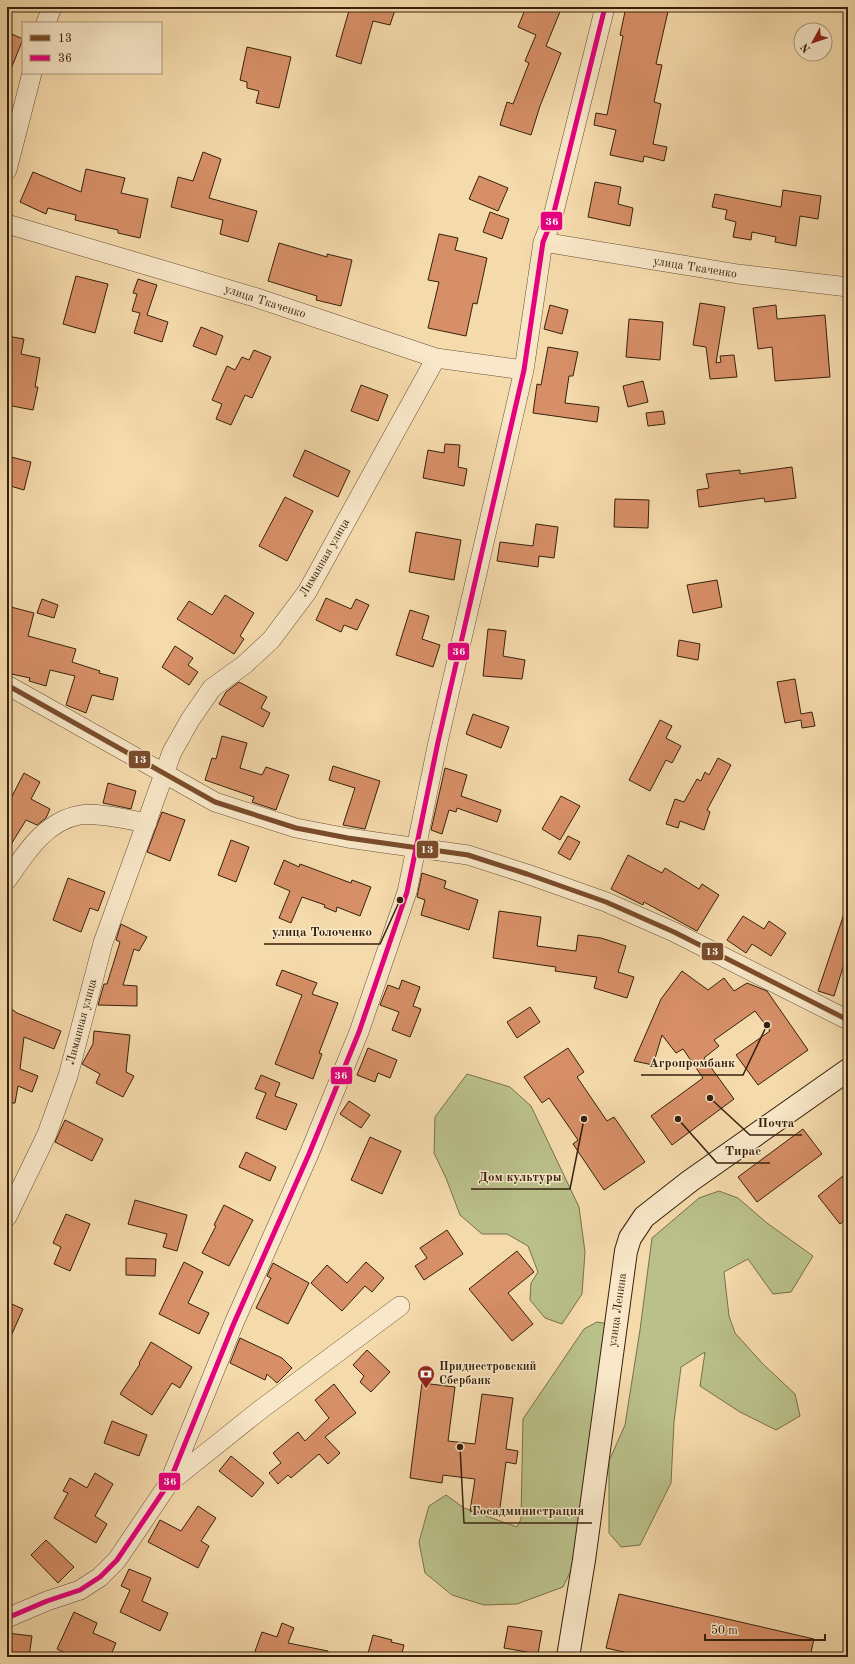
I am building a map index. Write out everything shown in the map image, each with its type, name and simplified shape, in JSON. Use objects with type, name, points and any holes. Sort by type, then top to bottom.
[{"type":"street","points":[[46,22],[52,7]]},
{"type":"street","points":[[7,1618],[47,1601],[80,1590],[100,1577],[117,1560],[169,1483],[234,1323],[309,1154],[359,1032],[407,892],[438,742],[524,370],[543,242],[552,220],[605,7]]},
{"type":"street","points":[[7,170],[32,74]]},
{"type":"street","name":"улица Ткаченко","points":[[7,224],[254,297],[436,358],[524,370]]},
{"type":"street","name":"улица Ткаченко","points":[[543,242],[738,274],[848,287]]},
{"type":"street","name":"Лиманная улица","points":[[7,1217],[47,1134],[68,1076],[103,943],[172,752],[190,720],[212,688],[244,665],[271,640],[307,592],[436,358]]},
{"type":"street","points":[[7,685],[215,802],[296,828],[468,855],[527,874],[606,902],[674,932],[848,1020]]},
{"type":"street","points":[[7,880],[45,831],[64,821],[80,815],[105,816],[147,823]]},
{"type":"street","name":"улица Ленина","points":[[568,1657],[584,1560],[626,1251],[630,1238],[644,1217],[690,1181],[848,1070]]},
{"type":"street","points":[[169,1483],[260,1410],[400,1306]]},
{"type":"green space","points":[[467,1074],[510,1087],[531,1106],[579,1207],[585,1252],[582,1294],[562,1324],[545,1318],[530,1300],[531,1283],[538,1272],[528,1246],[507,1234],[482,1234],[460,1215],[446,1178],[434,1153],[435,1117]]},
{"type":"green space","points":[[719,1191],[738,1198],[767,1223],[813,1256],[791,1292],[773,1294],[748,1259],[724,1272],[729,1316],[735,1333],[763,1364],[795,1394],[800,1416],[776,1430],[740,1412],[700,1386],[705,1352],[681,1367],[674,1422],[671,1483],[640,1545],[621,1547],[609,1533],[609,1461],[625,1425],[640,1330],[652,1238],[699,1198]]},
{"type":"green space","points":[[597,1322],[609,1324],[576,1560],[563,1587],[517,1604],[484,1605],[452,1595],[425,1573],[419,1542],[429,1506],[446,1495],[464,1508],[517,1527],[521,1519],[523,1419],[584,1329]]},
{"type":"building","points":[[350,7],[385,7],[395,10],[390,25],[373,21],[361,64],[336,56]]},
{"type":"building","points":[[526,7],[562,7],[546,46],[561,53],[540,106],[531,135],[500,125],[507,102],[513,104],[529,63],[525,61],[536,35],[518,27]]},
{"type":"building","points":[[626,7],[669,7],[656,64],[662,65],[654,102],[661,104],[653,144],[667,147],[664,161],[644,156],[643,162],[610,155],[616,130],[594,125],[596,113],[607,115],[623,36],[620,35]]},
{"type":"building","points":[[7,32],[22,39],[22,42],[7,79]]},
{"type":"building","points":[[247,47],[291,57],[279,108],[256,103],[259,91],[247,88],[247,82],[240,80]]},
{"type":"building","points":[[203,152],[221,159],[209,198],[257,211],[248,242],[220,234],[223,220],[171,207],[178,177],[193,181]]},
{"type":"building","points":[[86,169],[125,178],[121,193],[148,199],[140,238],[118,233],[118,230],[75,220],[76,215],[48,208],[46,214],[20,202],[33,172],[81,192]]},
{"type":"building","points":[[479,176],[508,188],[498,211],[469,199]]},
{"type":"building","points":[[595,182],[621,187],[618,204],[633,208],[630,226],[588,217]]},
{"type":"building","points":[[783,190],[821,196],[818,219],[800,216],[796,246],[775,242],[776,237],[752,232],[751,240],[733,237],[736,222],[725,219],[727,210],[712,207],[715,194],[781,207]]},
{"type":"building","points":[[490,212],[509,219],[502,239],[483,232]]},
{"type":"building","points":[[439,234],[458,238],[455,250],[487,258],[477,304],[473,303],[466,336],[428,328],[439,282],[428,280]]},
{"type":"building","points":[[279,243],[327,257],[327,254],[352,260],[341,306],[316,300],[317,296],[268,281]]},
{"type":"building","points":[[76,276],[108,284],[95,333],[63,324]]},
{"type":"building","points":[[138,279],[157,285],[147,315],[168,322],[162,342],[134,333],[140,313],[132,311],[137,294],[133,293]]},
{"type":"building","points":[[700,303],[725,307],[716,363],[721,362],[720,356],[734,355],[737,377],[710,379],[706,347],[693,345]]},
{"type":"building","points":[[550,305],[568,310],[562,334],[544,329]]},
{"type":"building","points":[[776,305],[777,319],[825,315],[830,377],[775,381],[772,347],[758,349],[753,308]]},
{"type":"building","points":[[629,319],[663,322],[660,360],[626,357]]},
{"type":"building","points":[[201,327],[223,336],[216,355],[193,346]]},
{"type":"building","points":[[7,336],[24,339],[21,354],[40,358],[35,387],[38,387],[33,410],[7,405]]},
{"type":"building","points":[[548,347],[578,352],[573,376],[569,376],[565,403],[599,407],[597,422],[533,413],[537,384],[541,385]]},
{"type":"building","points":[[254,350],[271,357],[252,398],[245,395],[231,425],[216,419],[222,404],[212,400],[227,366],[235,370],[242,357],[249,360]]},
{"type":"building","points":[[643,381],[648,402],[628,407],[623,386]]},
{"type":"building","points":[[361,385],[388,395],[378,421],[351,411]]},
{"type":"building","points":[[663,411],[665,424],[648,426],[646,413]]},
{"type":"building","points":[[445,444],[460,445],[458,467],[467,469],[464,486],[423,478],[428,450],[444,453]]},
{"type":"building","points":[[305,450],[350,471],[338,497],[293,476]]},
{"type":"building","points":[[7,456],[31,462],[24,490],[7,485]]},
{"type":"building","points":[[792,467],[796,498],[765,502],[764,498],[699,507],[697,490],[709,488],[706,474],[740,470],[740,474]]},
{"type":"building","points":[[285,497],[313,511],[287,561],[259,546]]},
{"type":"building","points":[[615,499],[649,500],[648,528],[614,527]]},
{"type":"building","points":[[536,524],[558,527],[554,558],[539,556],[538,567],[497,561],[500,542],[533,546]]},
{"type":"building","points":[[416,532],[461,540],[454,580],[409,572]]},
{"type":"building","points":[[717,580],[722,607],[693,613],[687,585]]},
{"type":"building","points":[[225,595],[254,613],[240,636],[244,639],[234,654],[177,619],[189,601],[212,615]]},
{"type":"building","points":[[326,598],[351,609],[356,599],[369,605],[357,630],[344,625],[341,632],[316,620]]},
{"type":"building","points":[[42,599],[58,605],[54,618],[37,613]]},
{"type":"building","points":[[7,606],[34,613],[28,636],[76,649],[72,662],[100,671],[99,673],[118,678],[113,700],[92,695],[86,713],[66,705],[75,676],[50,670],[46,686],[29,681],[30,678],[7,673]]},
{"type":"building","points":[[410,610],[429,616],[422,639],[440,645],[433,667],[396,655]]},
{"type":"building","points":[[488,629],[506,631],[503,656],[525,660],[522,679],[483,676]]},
{"type":"building","points":[[679,640],[700,644],[698,660],[677,656]]},
{"type":"building","points":[[175,646],[193,658],[188,665],[198,672],[189,685],[162,667]]},
{"type":"building","points":[[795,679],[801,714],[812,712],[815,726],[802,728],[801,720],[785,723],[777,682]]},
{"type":"building","points":[[239,682],[267,697],[261,708],[270,713],[263,727],[219,704],[226,692]]},
{"type":"building","points":[[473,714],[509,727],[501,748],[466,734]]},
{"type":"building","points":[[660,720],[672,726],[666,738],[681,746],[672,763],[666,760],[650,791],[629,780]]},
{"type":"building","points":[[222,736],[247,743],[240,768],[262,775],[266,767],[289,775],[276,810],[252,802],[254,797],[205,780],[212,758],[216,759]]},
{"type":"building","points":[[718,758],[731,765],[707,810],[710,812],[704,830],[680,821],[678,828],[666,824],[675,799],[684,802],[697,779],[701,781],[705,772],[709,775]]},
{"type":"building","points":[[333,766],[380,781],[365,829],[343,825],[355,788],[329,780]]},
{"type":"building","points":[[445,768],[467,775],[461,796],[501,810],[497,822],[457,808],[456,812],[449,810],[442,834],[431,830]]},
{"type":"building","points":[[24,773],[40,782],[31,799],[50,809],[46,818],[37,825],[26,820],[7,851],[7,806]]},
{"type":"building","points":[[108,783],[136,791],[131,809],[103,803]]},
{"type":"building","points":[[561,796],[580,806],[560,840],[542,829]]},
{"type":"building","points":[[162,812],[185,820],[170,861],[147,852]]},
{"type":"building","points":[[568,836],[580,842],[570,860],[558,853]]},
{"type":"building","points":[[231,840],[249,847],[236,882],[218,875]]},
{"type":"building","points":[[628,855],[662,873],[665,868],[699,889],[702,884],[719,895],[697,931],[644,902],[643,905],[611,889]]},
{"type":"building","points":[[284,860],[299,867],[300,864],[351,883],[352,880],[371,887],[360,916],[337,907],[336,912],[324,907],[325,905],[302,897],[291,923],[279,918],[290,891],[274,884]]},
{"type":"building","points":[[422,873],[446,881],[444,888],[478,900],[469,930],[421,915],[425,900],[417,897]]},
{"type":"building","points":[[68,878],[105,892],[98,911],[90,908],[81,932],[53,920]]},
{"type":"building","points":[[846,908],[848,909],[848,962],[845,961],[834,996],[818,991]]},
{"type":"building","points":[[499,911],[541,917],[537,946],[576,951],[578,935],[601,938],[626,946],[618,972],[634,977],[627,998],[594,988],[597,977],[555,971],[556,967],[493,958]]},
{"type":"building","points":[[743,916],[764,929],[769,921],[786,933],[771,956],[752,944],[746,953],[727,940]]},
{"type":"building","points":[[121,924],[147,937],[139,951],[134,949],[123,985],[137,986],[137,1006],[98,1005],[104,984],[107,984],[120,942],[116,940]]},
{"type":"building","points":[[282,970],[317,983],[312,994],[338,1003],[319,1053],[322,1054],[313,1079],[275,1064],[302,995],[276,985]]},
{"type":"building","points":[[682,971],[708,990],[724,978],[734,991],[747,983],[767,991],[808,1050],[758,1085],[736,1055],[770,1031],[755,1011],[714,1040],[719,1046],[704,1058],[734,1099],[672,1145],[651,1116],[703,1078],[683,1049],[676,1053],[662,1035],[653,1065],[634,1061],[661,999]]},
{"type":"building","points":[[402,980],[420,987],[413,1006],[421,1009],[410,1037],[392,1030],[399,1012],[380,1005],[388,985],[399,989]]},
{"type":"building","points":[[7,1006],[17,1013],[61,1031],[54,1049],[24,1037],[20,1069],[38,1076],[32,1092],[18,1086],[15,1103],[11,1103],[8,1111]]},
{"type":"building","points":[[530,1007],[540,1022],[517,1038],[507,1022]]},
{"type":"building","points":[[94,1031],[130,1035],[126,1072],[134,1076],[123,1097],[96,1083],[100,1074],[82,1064],[93,1044]]},
{"type":"building","points":[[368,1048],[397,1060],[390,1078],[378,1073],[375,1082],[357,1075]]},
{"type":"building","points":[[568,1048],[584,1072],[577,1077],[607,1121],[614,1117],[645,1162],[604,1190],[573,1144],[578,1140],[549,1098],[542,1103],[524,1077]]},
{"type":"building","points":[[261,1075],[280,1083],[275,1096],[297,1104],[286,1130],[256,1118],[266,1093],[255,1089]]},
{"type":"building","points":[[349,1101],[370,1115],[361,1128],[340,1114]]},
{"type":"building","points":[[65,1120],[103,1139],[92,1161],[55,1142]]},
{"type":"building","points":[[803,1129],[822,1154],[757,1202],[738,1177]]},
{"type":"building","points":[[370,1137],[401,1151],[382,1194],[351,1180]]},
{"type":"building","points":[[246,1152],[276,1167],[270,1181],[239,1167]]},
{"type":"building","points":[[848,1172],[848,1218],[840,1224],[818,1196]]},
{"type":"building","points":[[135,1200],[187,1215],[177,1251],[163,1247],[167,1234],[128,1224]]},
{"type":"building","points":[[224,1205],[253,1220],[229,1266],[202,1253],[216,1226],[214,1225]]},
{"type":"building","points":[[66,1214],[90,1224],[70,1271],[54,1264],[61,1247],[53,1243]]},
{"type":"building","points":[[447,1230],[463,1254],[424,1280],[415,1266],[427,1258],[420,1248]]},
{"type":"building","points":[[517,1251],[534,1272],[508,1293],[533,1324],[512,1341],[469,1289]]},
{"type":"building","points":[[126,1258],[156,1259],[155,1276],[126,1275]]},
{"type":"building","points":[[184,1262],[203,1272],[188,1303],[209,1313],[199,1334],[159,1314]]},
{"type":"building","points":[[366,1262],[384,1278],[372,1292],[365,1286],[342,1311],[311,1283],[327,1265],[347,1283]]},
{"type":"building","points":[[273,1263],[309,1283],[288,1324],[256,1308],[271,1278],[267,1276]]},
{"type":"building","points":[[7,1302],[23,1309],[7,1345]]},
{"type":"building","points":[[240,1338],[282,1358],[292,1368],[277,1383],[267,1374],[265,1380],[230,1363]]},
{"type":"building","points":[[151,1342],[192,1367],[180,1388],[172,1383],[152,1415],[120,1394],[140,1364],[139,1363]]},
{"type":"building","points":[[367,1350],[390,1372],[371,1392],[360,1382],[364,1376],[353,1365]]},
{"type":"building","points":[[422,1383],[455,1387],[448,1441],[475,1444],[482,1394],[513,1398],[506,1449],[518,1451],[516,1464],[506,1462],[499,1515],[470,1511],[475,1479],[443,1475],[442,1483],[410,1478]]},
{"type":"building","points":[[334,1384],[356,1413],[325,1437],[340,1453],[328,1464],[319,1454],[291,1478],[288,1475],[278,1484],[269,1473],[281,1463],[273,1453],[298,1432],[305,1441],[329,1418],[315,1400]]},
{"type":"building","points":[[112,1421],[147,1435],[139,1456],[104,1443]]},
{"type":"building","points":[[231,1456],[264,1483],[252,1497],[219,1471]]},
{"type":"building","points":[[95,1473],[113,1484],[95,1516],[107,1524],[96,1543],[54,1518],[68,1493],[63,1491],[70,1478],[87,1488]]},
{"type":"building","points":[[198,1506],[216,1518],[201,1541],[209,1546],[198,1568],[148,1542],[160,1520],[181,1531]]},
{"type":"building","points":[[46,1540],[74,1567],[58,1583],[31,1555]]},
{"type":"building","points":[[129,1569],[151,1578],[142,1601],[168,1613],[160,1631],[120,1612],[130,1590],[121,1586]]},
{"type":"building","points":[[619,1594],[814,1639],[810,1657],[646,1657],[606,1648]]},
{"type":"building","points":[[74,1612],[97,1623],[93,1633],[116,1643],[110,1657],[74,1657],[57,1649]]},
{"type":"building","points":[[282,1623],[294,1628],[288,1643],[328,1651],[328,1657],[262,1657],[254,1654],[262,1632],[277,1637]]},
{"type":"building","points":[[508,1626],[542,1631],[538,1654],[504,1648]]},
{"type":"building","points":[[7,1633],[32,1636],[29,1657],[7,1657]]},
{"type":"building","points":[[373,1635],[404,1645],[401,1657],[367,1657]]},
{"type":"transit line","name":"36","points":[[7,1618],[47,1601],[80,1590],[100,1577],[117,1560],[169,1483],[234,1323],[309,1154],[359,1032],[407,892],[438,742],[524,370],[543,242],[552,220],[605,7]]},
{"type":"transit line","name":"13","points":[[7,685],[215,802],[296,828],[348,838],[468,855],[527,874],[606,902],[674,932],[848,1020]]},
{"type":"place","name":"улица Толоченко","points":[[400,900]]},
{"type":"place","name":"Агропромбанк","points":[[767,1025]]},
{"type":"place","name":"Почта","points":[[710,1098]]},
{"type":"place","name":"Дом культуры","points":[[584,1119]]},
{"type":"place","name":"Тирас","points":[[678,1119]]},
{"type":"place","name":"Приднестровский Сбербанк","points":[[426,1389]]},
{"type":"place","name":"Госадминистрация","points":[[460,1447]]}]
